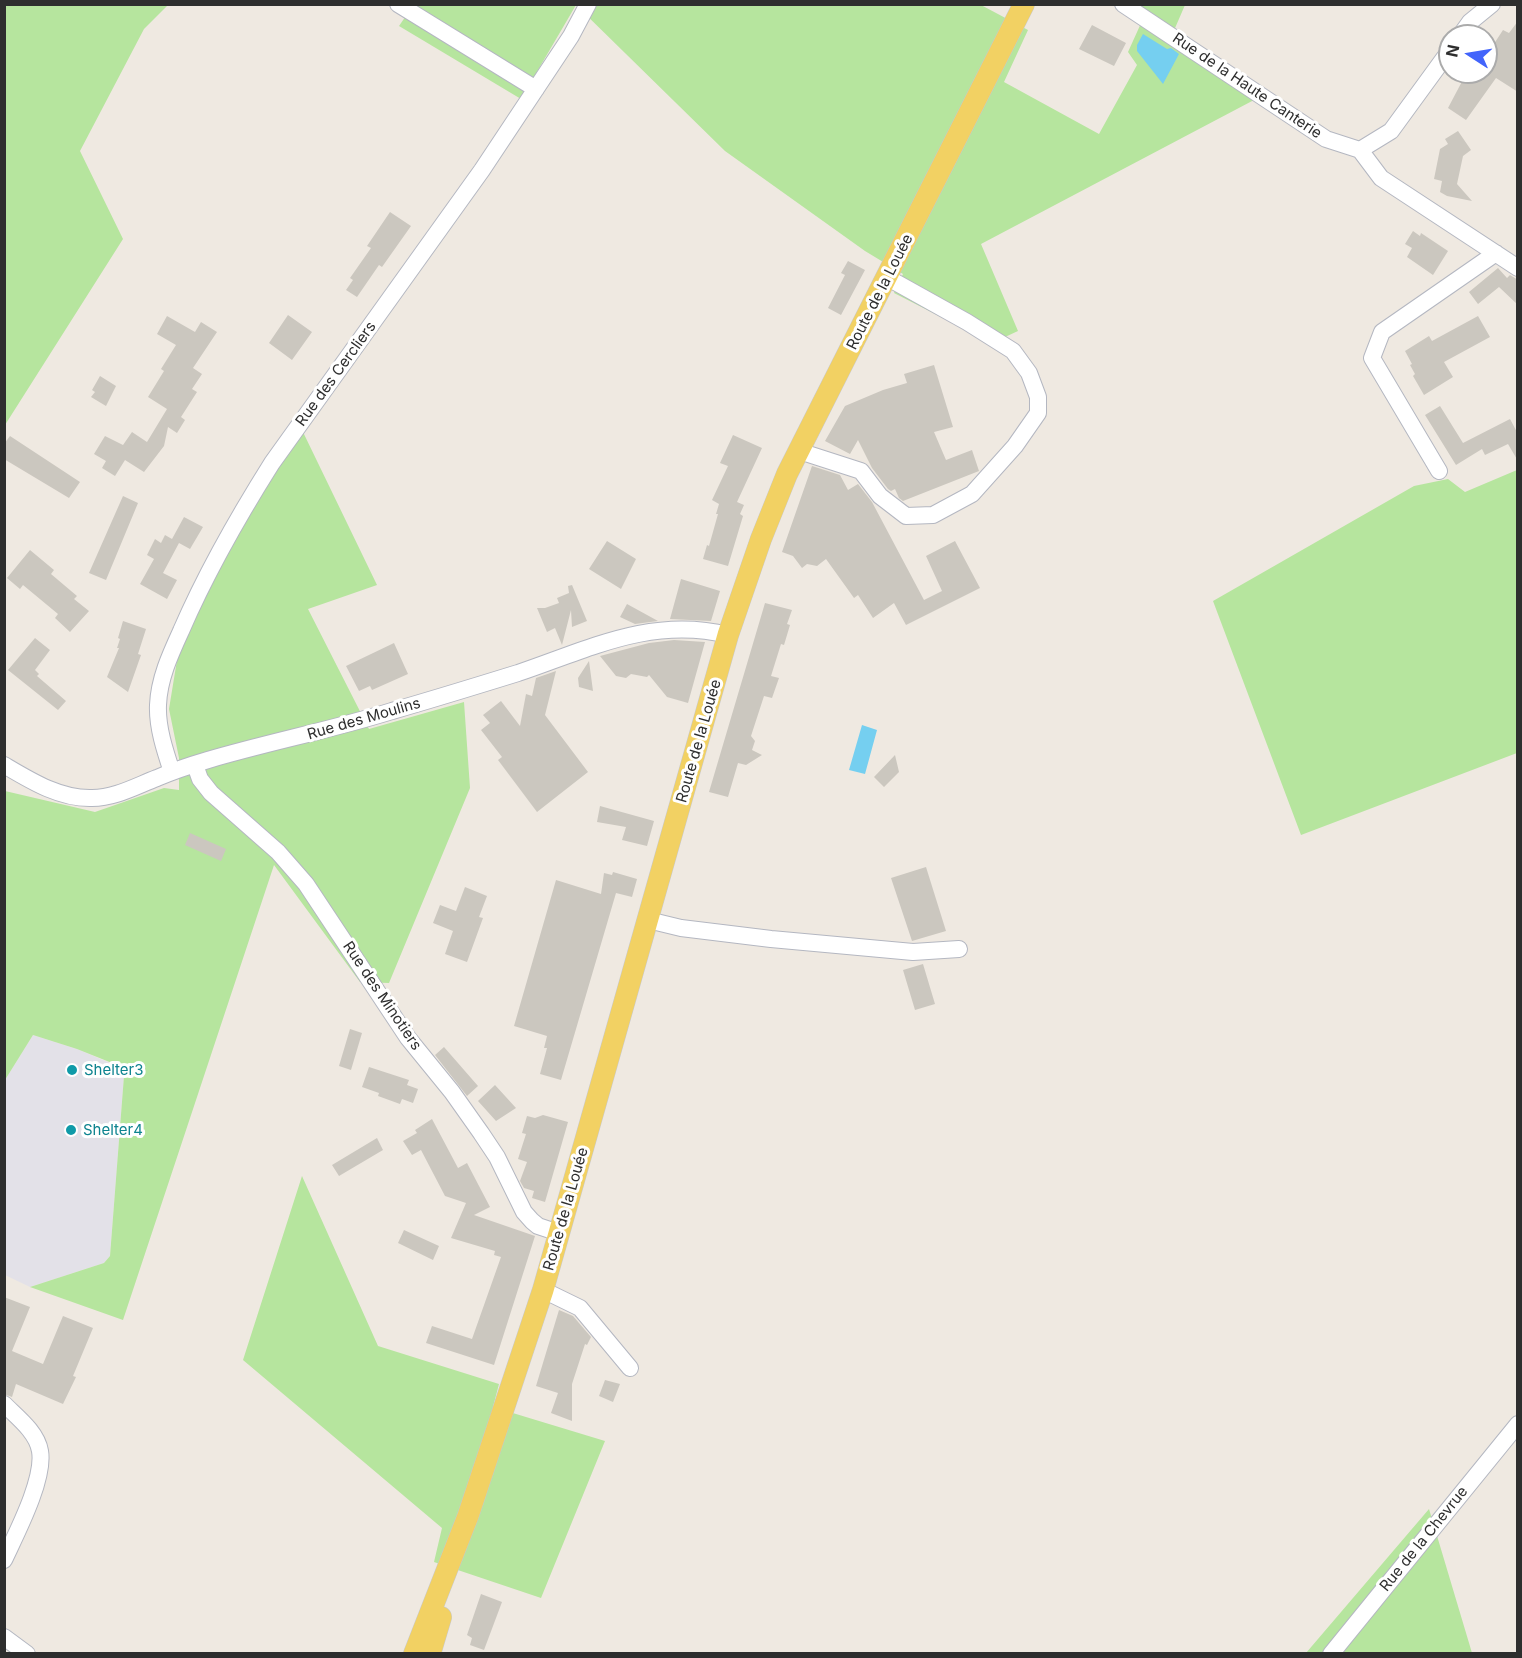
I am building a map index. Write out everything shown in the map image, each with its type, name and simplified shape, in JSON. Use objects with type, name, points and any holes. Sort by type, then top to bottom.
[{"type":"main road","name":"Route de la Louée","points":[[430,1653],[468,1516],[543,1290],[728,635],[761,539],[787,474],[888,278],[1024,4]]},
{"type":"main road","name":"Route de la Louée","points":[[414,1653],[468,1516]]},
{"type":"street","points":[[398,4],[536,89]]},
{"type":"street","name":"Rue des Cercliers","points":[[171,772],[160,733],[158,707],[160,685],[172,651],[203,583],[272,463],[407,276],[536,89],[571,36],[588,4]]},
{"type":"street","name":"Rue de la Haute Canterie","points":[[1123,4],[1326,139],[1360,150]]},
{"type":"street","points":[[1469,24],[1492,4]]},
{"type":"street","points":[[1438,66],[1391,131],[1360,150],[1381,178],[1518,268]]},
{"type":"street","points":[[1438,471],[1372,358],[1382,332],[1496,253]]},
{"type":"street","points":[[799,451],[861,471],[880,496],[906,516],[933,515],[972,494],[1015,446],[1038,413],[1038,397],[1029,373],[1013,351],[967,322],[888,278]]},
{"type":"street","name":"Rue des Moulins","points":[[4,765],[49,789],[69,796],[93,799],[115,795],[171,772],[195,765],[402,709],[518,673],[619,637],[692,628],[728,635]]},
{"type":"street","name":"Rue des Minotiers","points":[[195,765],[200,779],[211,793],[278,852],[306,884],[408,1038],[452,1092],[497,1157],[524,1212],[538,1226],[559,1233]]},
{"type":"street","points":[[648,920],[681,928],[771,939],[913,952],[959,949]]},
{"type":"street","points":[[543,1290],[580,1308],[630,1368]]},
{"type":"street","points":[[4,1404],[31,1432],[40,1450],[41,1467],[34,1491],[4,1560]]},
{"type":"street","name":"Rue de la Chevrue","points":[[1331,1653],[1518,1424]]},
{"type":"street","points":[[4,1637],[27,1653]]},
{"type":"shaded area","points":[[33,1035],[77,1049],[117,1066],[124,1076],[110,1256],[104,1263],[30,1287],[5,1275],[5,1080]]},
{"type":"green space","points":[[5,4],[168,5],[144,29],[80,151],[123,239],[5,425]]},
{"type":"green space","points":[[414,4],[981,5],[1028,30],[1004,82],[1099,134],[1137,65],[1128,52],[1147,10],[1139,5],[1185,5],[1169,42],[1254,100],[981,244],[1018,331],[992,343],[894,293],[903,274],[865,251],[725,151],[576,5],[521,99],[399,26]]},
{"type":"green space","points":[[302,430],[377,585],[308,609],[369,729],[464,702],[470,788],[389,983],[360,982],[274,865],[123,1320],[30,1287],[104,1263],[110,1256],[124,1076],[117,1065],[33,1035],[5,1080],[5,791],[95,812],[164,788],[179,790],[179,758],[169,709],[178,654],[216,567]]},
{"type":"green space","points":[[1517,470],[1517,753],[1301,835],[1213,601],[1414,486],[1448,479],[1465,492]]},
{"type":"green space","points":[[302,1176],[378,1346],[499,1384],[493,1407],[605,1441],[541,1598],[434,1562],[442,1528],[243,1360]]},
{"type":"green space","points":[[1429,1509],[1472,1653],[1306,1653]]},
{"type":"water","points":[[1143,34],[1179,54],[1163,84],[1137,51],[1137,45]]},
{"type":"water","points":[[862,725],[877,730],[865,774],[849,770]]},
{"type":"building","points":[[1518,21],[1518,92],[1498,79],[1498,38],[1503,30],[1509,33]]},
{"type":"building","points":[[1092,25],[1126,43],[1114,66],[1079,49]]},
{"type":"building","points":[[1461,84],[1492,84],[1466,120],[1448,108]]},
{"type":"building","points":[[1458,131],[1471,150],[1463,156],[1457,184],[1472,201],[1447,196],[1440,192],[1442,181],[1434,179],[1440,149],[1448,144],[1445,139]]},
{"type":"building","points":[[390,212],[411,226],[382,267],[379,265],[357,297],[346,290],[353,280],[350,278],[371,248],[367,246]]},
{"type":"building","points":[[1413,231],[1420,236],[1421,233],[1448,251],[1433,275],[1407,257],[1412,248],[1405,244]]},
{"type":"building","points":[[848,261],[865,270],[841,315],[828,308],[845,275],[841,273]]},
{"type":"building","points":[[1498,268],[1507,278],[1510,275],[1518,280],[1518,305],[1499,287],[1478,304],[1469,292]]},
{"type":"building","points":[[288,315],[312,332],[292,360],[269,343]]},
{"type":"building","points":[[167,316],[195,332],[201,322],[217,332],[193,368],[202,374],[192,389],[197,392],[181,417],[185,420],[177,433],[168,427],[164,446],[144,472],[125,460],[115,476],[102,468],[106,461],[94,454],[105,436],[123,445],[132,432],[147,442],[167,409],[148,397],[164,371],[161,369],[176,345],[157,334]]},
{"type":"building","points":[[1478,316],[1490,337],[1444,362],[1453,377],[1424,395],[1413,376],[1415,374],[1410,365],[1412,364],[1405,351],[1429,336],[1432,341]]},
{"type":"building","points":[[934,365],[953,427],[934,432],[946,460],[972,450],[979,471],[903,501],[895,489],[891,491],[888,489],[872,468],[858,440],[850,454],[825,441],[845,406],[907,383],[904,374]]},
{"type":"building","points":[[100,376],[116,386],[106,406],[91,397],[95,392],[92,390]]},
{"type":"building","points":[[1440,406],[1463,443],[1510,419],[1518,434],[1518,461],[1508,444],[1485,455],[1482,449],[1456,465],[1425,415]]},
{"type":"building","points":[[733,435],[762,448],[737,502],[744,505],[740,514],[743,516],[728,566],[703,559],[718,514],[716,514],[719,504],[712,500],[728,466],[720,463]]},
{"type":"building","points":[[10,436],[80,482],[69,498],[4,459],[4,444]]},
{"type":"building","points":[[812,466],[840,475],[848,490],[858,484],[872,502],[924,600],[942,591],[926,556],[955,541],[980,588],[906,625],[894,603],[873,618],[858,595],[854,598],[826,559],[817,566],[807,564],[802,568],[793,556],[782,552]]},
{"type":"building","points":[[123,496],[138,503],[106,580],[89,573]]},
{"type":"building","points":[[184,517],[203,527],[190,549],[179,543],[163,573],[177,580],[167,599],[140,584],[154,559],[147,555],[155,539],[161,543],[165,535],[172,539]]},
{"type":"building","points":[[607,541],[636,559],[621,589],[589,569]]},
{"type":"building","points":[[30,550],[54,570],[51,574],[77,596],[74,599],[89,611],[70,632],[55,618],[58,614],[23,585],[20,589],[7,578]]},
{"type":"building","points":[[681,579],[720,591],[711,621],[670,619]]},
{"type":"building","points":[[572,585],[587,621],[572,627],[571,610],[562,645],[555,628],[547,632],[537,608],[559,603],[557,598],[569,593],[568,586]]},
{"type":"building","points":[[765,603],[792,610],[787,624],[790,625],[784,645],[781,644],[771,676],[779,678],[772,698],[764,696],[751,736],[755,741],[752,750],[762,755],[746,765],[738,763],[728,797],[709,792]]},
{"type":"building","points":[[627,604],[658,621],[635,624],[620,617]]},
{"type":"building","points":[[123,621],[146,629],[138,654],[141,655],[128,692],[107,677],[119,648],[117,648],[120,639],[118,638]]},
{"type":"building","points":[[35,638],[50,650],[35,670],[39,674],[37,676],[66,701],[58,710],[8,670]]},
{"type":"building","points":[[674,640],[705,642],[688,703],[667,697],[649,675],[647,677],[631,674],[626,678],[616,676],[600,656],[649,643]]},
{"type":"building","points":[[394,643],[408,674],[372,690],[370,686],[359,691],[346,666]]},
{"type":"building","points":[[589,661],[593,691],[579,687],[578,678]]},
{"type":"building","points":[[556,671],[545,715],[588,772],[537,812],[498,760],[502,757],[481,730],[490,723],[483,715],[501,701],[520,726],[526,694],[532,696],[536,678]]},
{"type":"building","points":[[895,755],[899,772],[884,787],[874,777]]},
{"type":"building","points":[[600,806],[654,821],[647,846],[622,840],[626,827],[597,822]]},
{"type":"building","points":[[190,833],[226,849],[221,861],[185,845]]},
{"type":"building","points":[[926,867],[946,931],[912,941],[891,878]]},
{"type":"building","points":[[613,872],[637,879],[632,897],[616,893],[561,1080],[540,1074],[547,1048],[544,1048],[547,1036],[514,1026],[556,880],[601,894],[604,873],[612,875]]},
{"type":"building","points":[[465,887],[487,896],[479,917],[483,918],[467,962],[445,954],[453,931],[433,923],[440,905],[456,911]]},
{"type":"building","points":[[923,964],[935,1004],[915,1010],[903,970]]},
{"type":"building","points":[[350,1029],[362,1033],[351,1070],[339,1066]]},
{"type":"building","points":[[444,1047],[478,1086],[467,1096],[435,1055]]},
{"type":"building","points":[[369,1067],[409,1080],[407,1085],[418,1089],[413,1103],[402,1099],[400,1104],[362,1087]]},
{"type":"building","points":[[495,1085],[516,1108],[496,1121],[478,1101]]},
{"type":"building","points":[[543,1115],[568,1122],[545,1202],[532,1198],[534,1191],[524,1188],[520,1181],[527,1162],[518,1159],[526,1134],[522,1133],[527,1116],[535,1118]]},
{"type":"building","points":[[432,1119],[458,1168],[467,1163],[490,1207],[474,1215],[535,1236],[494,1365],[426,1343],[432,1326],[472,1339],[501,1257],[494,1255],[495,1251],[451,1238],[466,1203],[445,1196],[421,1150],[412,1155],[403,1141],[417,1133],[415,1130]]},
{"type":"building","points":[[377,1138],[383,1150],[339,1176],[332,1165]]},
{"type":"building","points":[[404,1230],[439,1246],[433,1260],[398,1243]]},
{"type":"building","points":[[4,1297],[30,1307],[12,1351],[43,1364],[63,1316],[93,1328],[73,1376],[76,1377],[63,1404],[16,1384],[12,1397],[4,1394]]},
{"type":"building","points":[[559,1310],[573,1316],[591,1337],[587,1345],[585,1344],[572,1384],[572,1421],[551,1413],[558,1393],[536,1386]]},
{"type":"building","points":[[605,1380],[620,1384],[613,1402],[599,1396]]},
{"type":"building","points":[[481,1594],[502,1602],[484,1650],[470,1645],[472,1638],[467,1635]]},
{"type":"place","name":"Shelter3","points":[[72,1070]]},
{"type":"place","name":"Shelter4","points":[[71,1130]]}]
